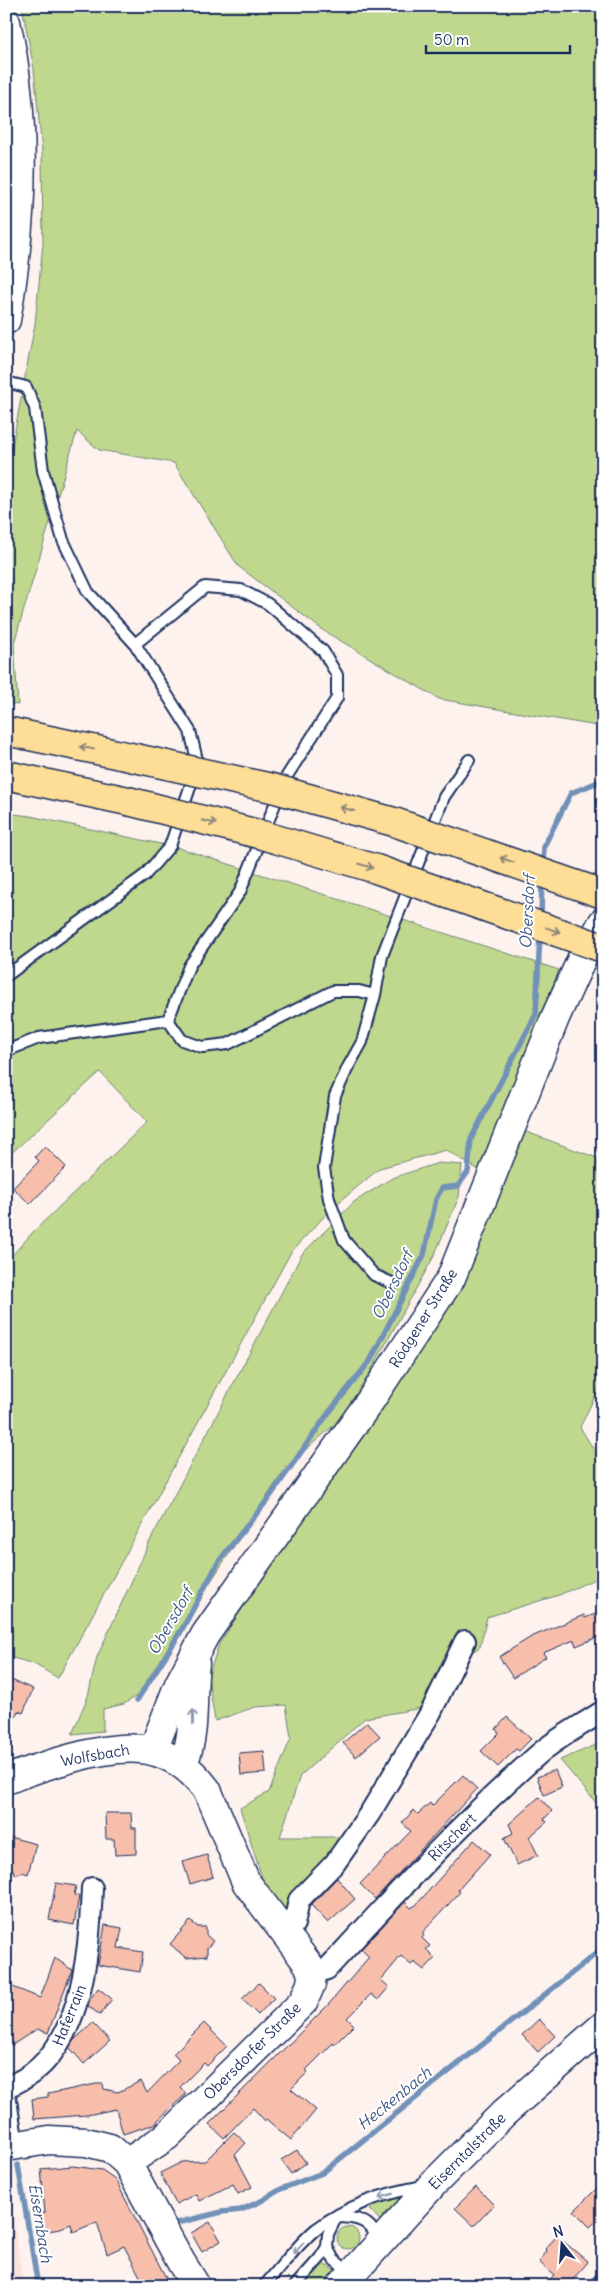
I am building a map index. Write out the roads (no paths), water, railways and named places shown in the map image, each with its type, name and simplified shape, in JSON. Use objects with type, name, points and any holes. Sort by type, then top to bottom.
[{"type":"highway","points":[[6,731],[272,788],[394,822],[603,894]]},
{"type":"highway","points":[[6,775],[128,801],[262,835],[376,869],[603,948]]},
{"type":"main road","points":[[6,22],[15,79],[21,183],[18,234],[6,320]]},
{"type":"main road","name":"Rödgener Straße","points":[[153,1750],[179,1684],[205,1635],[370,1401],[451,1278],[556,1018],[583,956],[603,922]]},
{"type":"main road","name":"Rödgener Straße","points":[[183,1764],[190,1748],[193,1730],[196,1654]]},
{"type":"main road","name":"Wolfsbach","points":[[6,1780],[53,1763],[101,1751],[124,1748],[153,1750],[183,1764]]},
{"type":"main road","points":[[183,1764],[199,1779],[207,1790],[246,1882],[308,1964],[312,1974]]},
{"type":"main road","name":"Obersdorfer Straße","points":[[126,2163],[167,2136],[303,2002],[312,1984],[312,1974]]},
{"type":"main road","name":"Eiserntalstraße","points":[[346,2280],[433,2184],[504,2113],[603,2026]]},
{"type":"main road","points":[[9,2146],[49,2140],[86,2142],[110,2148],[126,2163],[196,2286]]},
{"type":"street","points":[[285,1934],[294,1924],[299,1900],[336,1863],[370,1813],[431,1712],[466,1641]]},
{"type":"street","name":"Ritschert","points":[[312,1974],[327,1969],[416,1873],[478,1811],[542,1752],[603,1711]]},
{"type":"street","name":"Haferrain","points":[[6,2087],[24,2081],[52,2056],[70,2020],[84,1976],[88,1953],[92,1888]]},
{"type":"street","points":[[6,2100],[9,2146]]},
{"type":"lane","points":[[6,382],[26,387],[35,408],[43,471],[63,540],[88,592],[135,644],[190,731],[198,764],[170,846],[145,875],[6,976]]},
{"type":"lane","points":[[135,644],[206,587],[240,590],[268,604],[324,651],[337,675],[337,698],[285,779],[240,892],[190,966],[168,1020]]},
{"type":"lane","points":[[394,1284],[374,1274],[344,1240],[329,1199],[324,1168],[335,1096],[362,1042],[375,995],[382,956],[428,832],[444,797],[469,760]]},
{"type":"lane","points":[[168,1020],[182,1040],[202,1047],[228,1044],[332,991],[359,991],[375,995]]},
{"type":"lane","points":[[6,1051],[39,1038],[168,1020]]},
{"type":"lane","points":[[264,2286],[315,2230],[336,2217],[356,2205],[410,2188],[433,2184]]},
{"type":"lane","points":[[336,2217],[354,2217],[370,2224],[378,2245]]},
{"type":"lane","points":[[295,2286],[320,2258],[327,2247],[328,2234],[336,2217]]},
{"type":"lane","points":[[327,2247],[346,2280]]},
{"type":"waterway","name":"Obersdorf","points":[[543,866],[544,846],[571,793],[603,780]]},
{"type":"waterway","name":"Obersdorf","points":[[541,918],[542,880]]},
{"type":"waterway","name":"Obersdorf","points":[[137,1700],[179,1635],[219,1561],[269,1498],[327,1415],[370,1361],[424,1255],[436,1199],[442,1188],[458,1186],[468,1172],[471,1139],[536,1014],[540,935]]},
{"type":"waterway","name":"Heckenbach","points":[[177,2223],[222,2212],[241,2210],[281,2189],[322,2173],[603,1948]]},
{"type":"waterway","name":"Eisernbach","points":[[18,2165],[38,2286]]}]
